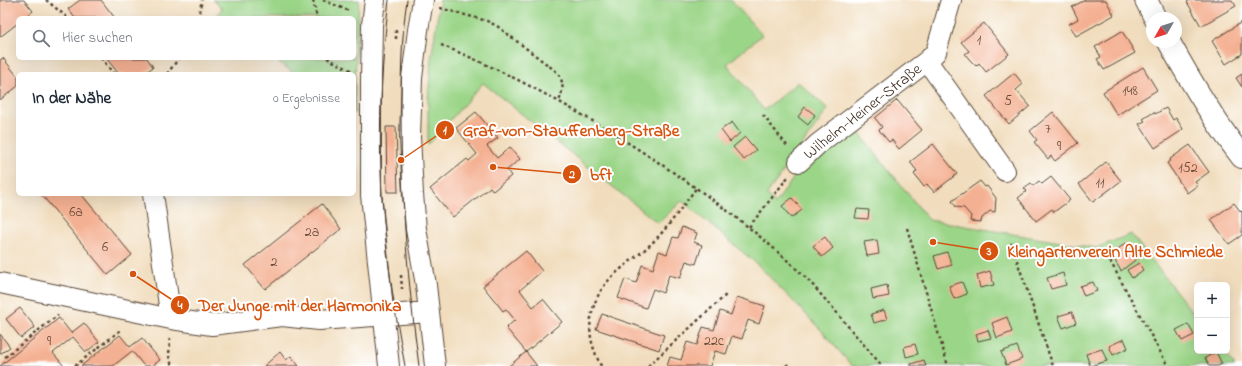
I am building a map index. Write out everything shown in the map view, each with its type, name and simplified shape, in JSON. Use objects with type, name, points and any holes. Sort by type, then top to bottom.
[{"type":"main road","points":[[1146,0],[1152,12]]},
{"type":"main road","points":[[1173,48],[1228,139],[1242,157]]},
{"type":"street","points":[[375,0],[372,25],[371,194],[389,366]]},
{"type":"street","name":"Wilhelm-Heiner-Straße","points":[[799,162],[818,144],[927,61],[936,52],[951,0]]},
{"type":"street","points":[[422,2],[412,78],[410,137],[412,194],[416,228],[426,284],[435,366]]},
{"type":"street","name":"Wilhelm-Heiner-Straße","points":[[927,61],[1005,171]]},
{"type":"street","points":[[153,196],[171,319]]},
{"type":"street","points":[[0,283],[171,319],[212,325],[282,316],[319,320],[429,312]]},
{"type":"path","points":[[46,0],[66,16]]},
{"type":"path","points":[[198,16],[202,0]]},
{"type":"path","points":[[313,0],[317,16]]},
{"type":"path","points":[[323,0],[349,12]]},
{"type":"path","points":[[422,2],[487,21],[497,26],[557,72],[562,80],[563,88],[559,102]]},
{"type":"path","points":[[441,45],[505,73],[559,102],[612,132],[697,187],[749,227],[809,280],[882,366]]},
{"type":"path","points":[[103,60],[112,72]]},
{"type":"path","points":[[169,72],[178,60]]},
{"type":"path","points":[[331,60],[354,72]]},
{"type":"path","points":[[749,227],[799,162],[763,116]]},
{"type":"path","points":[[601,366],[592,345],[590,324],[594,305],[600,290],[614,275],[650,245],[697,187]]},
{"type":"path","points":[[907,228],[948,366]]},
{"type":"path","points":[[1011,243],[1053,366]]},
{"type":"path","points":[[1110,261],[1168,366]]},
{"type":"path","points":[[401,275],[402,288]]},
{"type":"path","points":[[648,366],[727,294]]},
{"type":"path","points":[[5,357],[65,310],[71,298]]},
{"type":"path","points":[[75,366],[132,321],[134,311]]},
{"type":"path","points":[[171,319],[169,356],[172,366]]},
{"type":"path","points":[[786,366],[790,363]]},
{"type":"green space","points":[[213,0],[359,0],[355,72],[293,72],[275,60],[356,60],[356,16],[217,16],[222,8]]},
{"type":"green space","points":[[440,0],[731,0],[762,35],[727,64],[764,110],[798,82],[828,109],[767,194],[775,204],[800,169],[852,124],[929,220],[1096,248],[1131,234],[1194,314],[1194,354],[1225,354],[1235,366],[852,366],[821,330],[758,265],[682,201],[658,223],[483,83],[428,145],[428,102],[431,60]]},
{"type":"building","points":[[0,0],[24,0],[33,11],[27,16],[16,16],[16,25],[0,37]]},
{"type":"building","points":[[80,0],[101,0],[113,16],[73,16],[68,9]]},
{"type":"building","points":[[1085,0],[1106,0],[1114,15],[1076,36],[1069,24],[1078,19],[1072,7]]},
{"type":"building","points":[[1190,0],[1232,0],[1236,6],[1201,26],[1187,2]]},
{"type":"building","points":[[1242,22],[1242,54],[1226,64],[1212,41]]},
{"type":"building","points":[[984,23],[1009,54],[986,72],[979,63],[976,66],[965,54],[969,51],[961,42]]},
{"type":"building","points":[[1122,31],[1135,53],[1104,70],[1097,59],[1101,57],[1095,47]]},
{"type":"building","points":[[3,58],[16,74],[16,88],[0,100],[0,60]]},
{"type":"building","points":[[108,60],[148,60],[153,67],[147,72],[117,72]]},
{"type":"building","points":[[1143,67],[1157,90],[1117,115],[1103,92]]},
{"type":"building","points":[[1014,73],[1023,84],[1016,90],[1030,106],[1009,124],[986,96]]},
{"type":"building","points":[[1242,74],[1242,87],[1236,78]]},
{"type":"building","points":[[897,100],[922,130],[899,149],[892,140],[889,142],[879,130],[882,127],[875,118]]},
{"type":"building","points":[[805,107],[815,115],[808,125],[798,117]]},
{"type":"building","points":[[1166,108],[1173,120],[1176,118],[1183,129],[1155,148],[1139,124],[1145,121],[1143,119],[1154,112],[1155,114]]},
{"type":"building","points":[[476,112],[498,138],[487,146],[497,158],[510,147],[520,159],[507,170],[511,176],[493,191],[490,187],[453,217],[430,189],[467,159],[469,161],[477,154],[456,128]]},
{"type":"building","points":[[1053,112],[1078,143],[1055,161],[1051,156],[1048,159],[1034,142],[1037,140],[1030,131]]},
{"type":"building","points":[[732,122],[740,133],[730,142],[721,130]]},
{"type":"building","points":[[386,127],[396,127],[398,192],[387,192]]},
{"type":"building","points":[[745,137],[756,150],[744,160],[733,147]]},
{"type":"building","points":[[933,144],[957,174],[934,192],[927,184],[924,187],[914,174],[917,171],[910,162]]},
{"type":"building","points":[[1190,145],[1209,172],[1195,182],[1198,185],[1187,193],[1167,163],[1171,160],[1170,159]]},
{"type":"building","points":[[1106,162],[1121,181],[1093,202],[1079,184]]},
{"type":"building","points":[[1051,177],[1070,200],[1054,212],[1052,209],[1036,221],[1018,198],[1027,191],[1024,188],[1031,183],[1033,186],[1039,181],[1042,184]]},
{"type":"building","points":[[980,181],[985,187],[987,186],[996,198],[995,212],[990,211],[982,218],[981,222],[970,221],[971,216],[964,208],[956,207],[952,201]]},
{"type":"building","points":[[43,196],[83,196],[132,255],[108,275]]},
{"type":"building","points":[[792,198],[802,210],[791,218],[782,206]]},
{"type":"building","points":[[1234,203],[1241,212],[1242,211],[1242,235],[1229,244],[1211,220]]},
{"type":"building","points":[[322,204],[341,229],[265,289],[245,265]]},
{"type":"building","points":[[857,209],[869,210],[868,219],[855,218]]},
{"type":"building","points":[[682,227],[697,233],[694,242],[702,245],[696,264],[686,261],[680,278],[669,275],[663,293],[653,289],[646,308],[618,298],[625,279],[636,283],[642,265],[653,269],[659,251],[667,254],[673,237],[678,238]]},
{"type":"building","points":[[825,237],[833,248],[822,257],[813,246]]},
{"type":"building","points":[[877,240],[879,254],[867,256],[864,242]]},
{"type":"building","points":[[1126,243],[1138,258],[1121,271],[1111,254]]},
{"type":"building","points":[[526,251],[542,271],[520,290],[533,307],[543,299],[562,322],[526,352],[506,328],[515,320],[506,309],[503,311],[483,286]]},
{"type":"building","points":[[947,252],[952,265],[938,269],[934,256]]},
{"type":"building","points":[[1139,263],[1143,270],[1132,278],[1127,270]]},
{"type":"building","points":[[990,271],[994,285],[980,288],[977,275]]},
{"type":"building","points":[[1063,273],[1066,285],[1051,289],[1047,278]]},
{"type":"building","points":[[962,282],[967,294],[954,299],[949,286]]},
{"type":"building","points":[[1093,282],[1097,291],[1084,296],[1080,286]]},
{"type":"building","points":[[887,285],[889,296],[873,299],[871,289]]},
{"type":"building","points":[[737,297],[765,306],[759,324],[748,320],[742,339],[732,336],[726,354],[715,351],[710,366],[667,366],[670,357],[681,360],[687,342],[697,345],[703,327],[714,330],[720,311],[731,315]]},
{"type":"building","points":[[20,308],[35,327],[21,338],[6,319]]},
{"type":"building","points":[[884,310],[887,319],[874,323],[871,314]]},
{"type":"building","points":[[1072,312],[1076,323],[1063,328],[1058,316]]},
{"type":"building","points":[[602,314],[664,335],[659,350],[596,329]]},
{"type":"building","points":[[1007,317],[1012,332],[997,338],[992,323]]},
{"type":"building","points":[[59,318],[71,333],[84,323],[99,342],[86,352],[73,337],[53,353],[64,366],[0,366]]},
{"type":"building","points":[[1188,324],[1194,335],[1182,341],[1176,330]]},
{"type":"building","points":[[988,330],[991,338],[978,341],[976,334]]},
{"type":"building","points":[[0,334],[10,347],[0,354]]},
{"type":"building","points":[[120,335],[130,347],[142,338],[160,360],[152,366],[144,366],[132,351],[113,366],[81,366]]},
{"type":"building","points":[[1124,339],[1128,348],[1113,355],[1109,346]]},
{"type":"building","points":[[915,344],[918,354],[906,357],[904,347]]},
{"type":"building","points":[[1017,346],[1022,359],[1006,365],[1001,352]]},
{"type":"building","points":[[1102,349],[1107,361],[1090,366],[1086,354]]},
{"type":"building","points":[[280,352],[286,360],[291,356],[299,366],[264,366]]},
{"type":"building","points":[[526,352],[537,366],[509,366]]},
{"type":"building","points":[[1212,354],[1217,354],[1222,364],[1218,366],[1209,366],[1205,358]]},
{"type":"building","points":[[924,360],[926,366],[911,366],[911,364]]},
{"type":"tram line","points":[[389,0],[385,33],[381,100],[380,134],[382,201],[394,304],[405,366]]},
{"type":"tram line","points":[[407,0],[402,44],[401,74],[402,180],[408,273],[419,366]]},
{"type":"place","name":"Graf-von-Stauffenberg-Straße","points":[[401,160]]},
{"type":"place","name":"bft","points":[[493,167]]},
{"type":"place","name":"Kleingartenverein Alte Schmiede","points":[[933,242]]},
{"type":"place","name":"Der Junge mit der Harmonika","points":[[133,274]]}]
